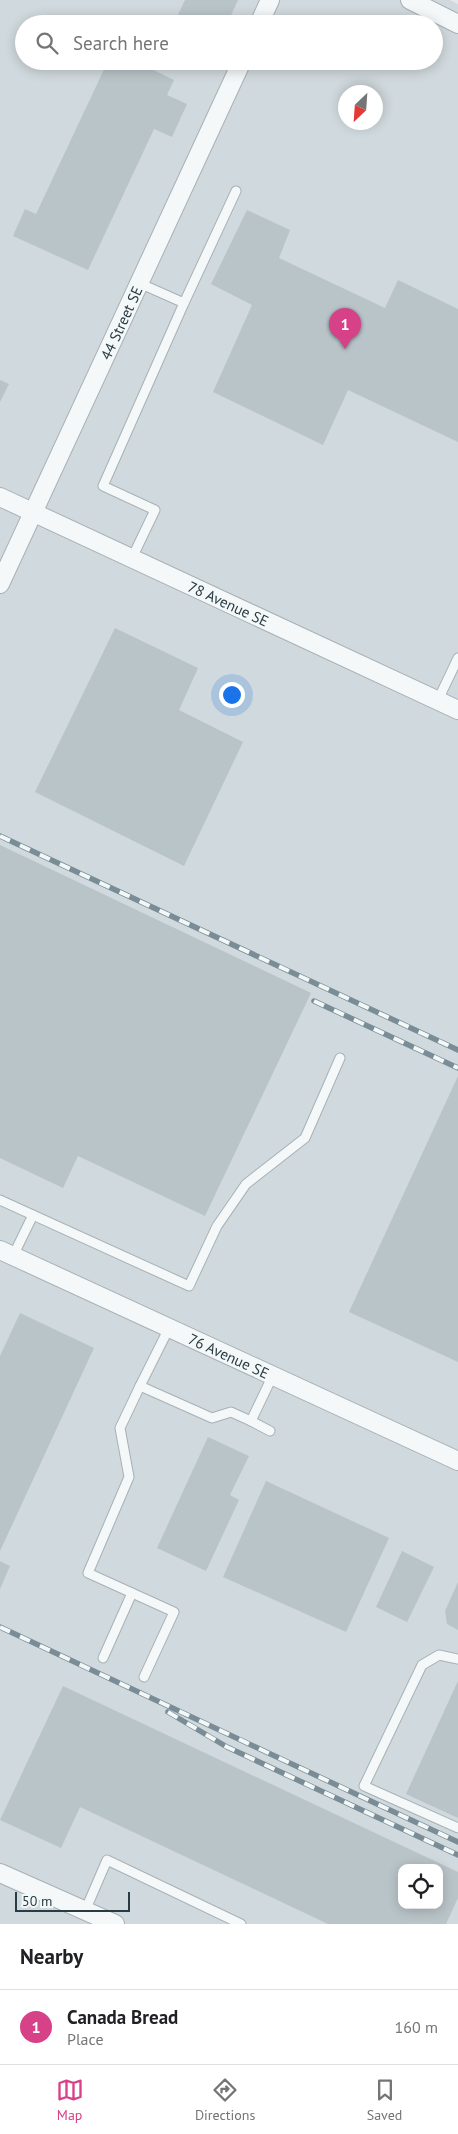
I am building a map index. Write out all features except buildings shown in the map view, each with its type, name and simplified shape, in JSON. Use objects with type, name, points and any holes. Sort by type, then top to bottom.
[{"type":"street","points":[[263,15],[270,0]]},
{"type":"street","points":[[410,0],[440,15]]},
{"type":"street","points":[[443,16],[458,24]]},
{"type":"street","name":"44 Street SE","points":[[0,584],[238,70]]},
{"type":"street","name":"78 Avenue SE","points":[[0,497],[458,710]]},
{"type":"street","name":"76 Avenue SE","points":[[6,1253],[458,1461]]},
{"type":"street","points":[[0,1873],[115,1924]]},
{"type":"lane","points":[[132,558],[155,510],[103,486],[236,190]]},
{"type":"lane","points":[[139,283],[184,304]]},
{"type":"lane","points":[[438,700],[458,658]]},
{"type":"lane","points":[[0,1200],[189,1286],[217,1226],[246,1184],[306,1138],[340,1058]]},
{"type":"lane","points":[[6,1253],[33,1215]]},
{"type":"lane","points":[[144,1676],[174,1612],[88,1573],[129,1477],[120,1428],[169,1328]]},
{"type":"lane","points":[[251,1421],[272,1375]]},
{"type":"lane","points":[[140,1386],[212,1418],[231,1412],[270,1430]]},
{"type":"lane","points":[[103,1658],[132,1593]]},
{"type":"lane","points":[[458,1659],[439,1655],[422,1665],[364,1786],[458,1828]]},
{"type":"lane","points":[[85,1911],[108,1860],[241,1924]]},
{"type":"shaded area","points":[[0,0],[450,0],[458,4],[458,1924],[0,1924]]},
{"type":"railway","points":[[0,836],[458,1050]]},
{"type":"railway","points":[[314,1001],[458,1068]]},
{"type":"railway","points":[[0,1627],[458,1842]]},
{"type":"railway","points":[[168,1712],[227,1747],[458,1855]]},
{"type":"place","name":"Canada Bread","points":[[345,349]]}]
